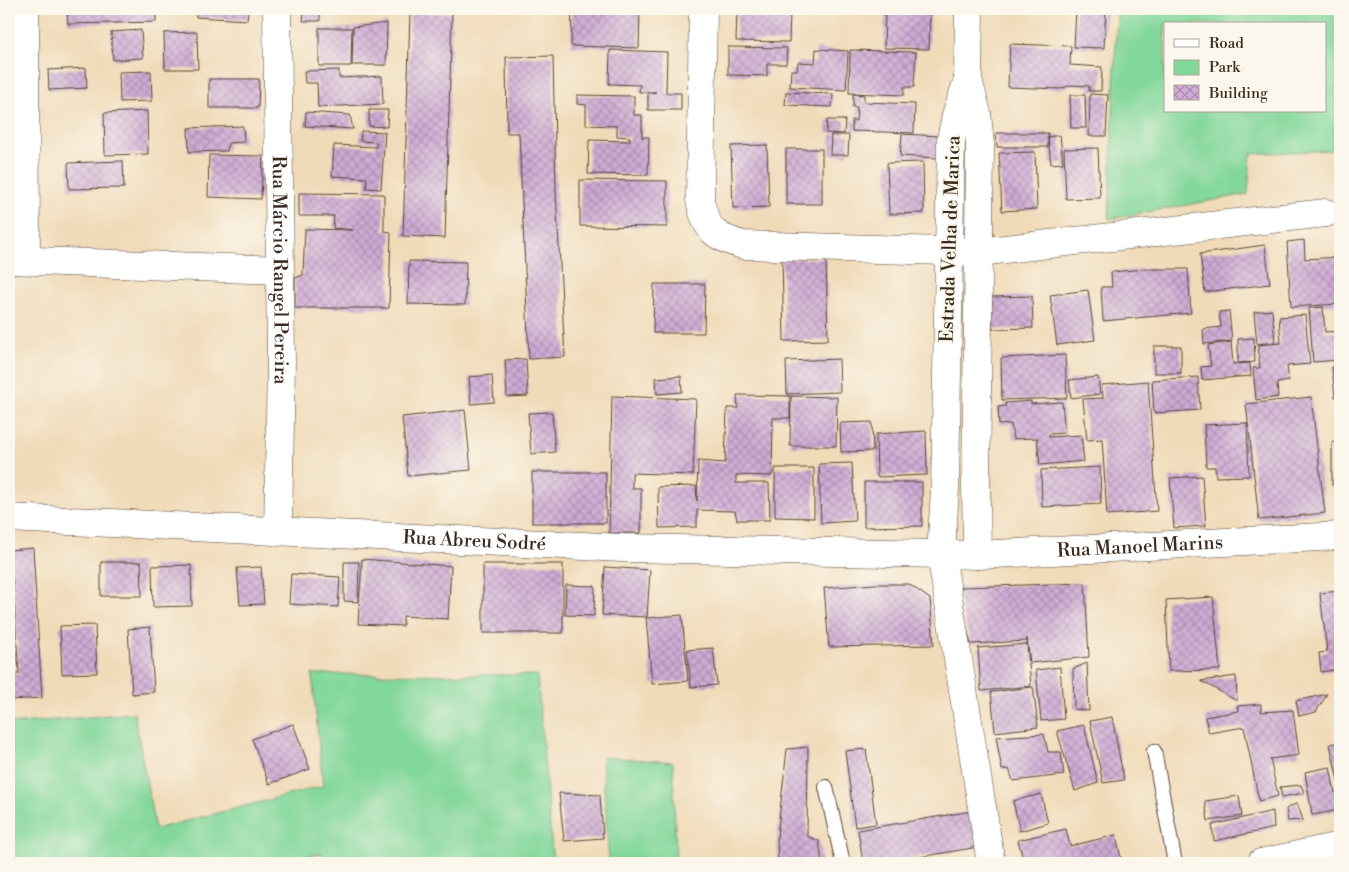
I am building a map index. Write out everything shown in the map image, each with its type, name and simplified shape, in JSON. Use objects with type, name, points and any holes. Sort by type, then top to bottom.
[{"type":"main road","points":[[25,9],[17,260],[279,270]]},
{"type":"main road","name":"Rua Márcio Rangel Pereira","points":[[277,9],[281,361],[278,532]]},
{"type":"main road","points":[[704,9],[700,200],[704,218],[710,230],[726,240],[743,245],[978,252],[1326,212]]},
{"type":"main road","points":[[968,80],[969,9]]},
{"type":"main road","name":"Estrada Velha de Marica","points":[[968,80],[956,115],[951,139],[945,489],[941,554],[991,863]]},
{"type":"main road","name":"Estrada Velha de Marica","points":[[968,80],[977,114],[980,145],[976,481],[977,555]]},
{"type":"main road","name":"Rua Abreu Sodré","points":[[9,518],[623,548],[941,554]]},
{"type":"main road","name":"Rua Manoel Marins","points":[[941,554],[977,555],[1340,536]]},
{"type":"main road","points":[[1261,863],[1340,846]]},
{"type":"lane","points":[[1154,751],[1175,863]]},
{"type":"lane","points":[[826,787],[843,863]]},
{"type":"green space","points":[[1117,9],[1340,9],[1340,120],[1335,122],[1333,150],[1251,154],[1248,194],[1109,219]]},
{"type":"green space","points":[[312,674],[537,675],[553,863],[322,863],[322,853],[280,863],[9,863],[9,724],[134,713],[155,829],[323,786]]},
{"type":"green space","points":[[602,757],[673,762],[676,863],[609,863]]},
{"type":"building","points":[[67,9],[156,9],[156,22],[68,24]]},
{"type":"building","points":[[197,9],[248,9],[247,20],[196,17]]},
{"type":"building","points":[[365,9],[390,9],[390,15],[367,14]]},
{"type":"building","points":[[572,9],[640,9],[639,48],[571,46]]},
{"type":"building","points":[[744,9],[780,9],[780,13],[790,13],[789,42],[736,41],[737,11],[744,11]]},
{"type":"building","points":[[1076,9],[1106,9],[1104,48],[1074,47]]},
{"type":"building","points":[[885,10],[930,11],[929,49],[884,48]]},
{"type":"building","points":[[304,11],[320,12],[320,21],[303,21]]},
{"type":"building","points":[[410,13],[452,13],[445,238],[403,236]]},
{"type":"building","points":[[387,23],[386,65],[352,65],[353,27]]},
{"type":"building","points":[[319,28],[352,28],[351,66],[319,66]]},
{"type":"building","points":[[141,30],[143,58],[113,60],[111,32]]},
{"type":"building","points":[[197,32],[198,69],[165,69],[164,33]]},
{"type":"building","points":[[1010,44],[1071,46],[1070,65],[1102,67],[1101,91],[1089,91],[1089,86],[1071,85],[1060,89],[1008,87]]},
{"type":"building","points":[[728,47],[787,48],[786,64],[767,64],[767,76],[728,75]]},
{"type":"building","points":[[816,49],[848,51],[846,90],[790,87],[791,70],[797,70],[798,62],[815,63]]},
{"type":"building","points":[[610,50],[667,52],[666,93],[681,93],[681,110],[648,110],[648,93],[656,92],[639,92],[640,85],[609,84]]},
{"type":"building","points":[[850,50],[916,52],[914,87],[904,87],[904,95],[849,93]]},
{"type":"building","points":[[553,56],[556,192],[565,357],[529,359],[519,133],[507,133],[506,57]]},
{"type":"building","points":[[86,68],[87,88],[49,90],[48,70]]},
{"type":"building","points":[[339,70],[339,78],[382,76],[383,104],[318,107],[317,83],[305,83],[304,71]]},
{"type":"building","points":[[151,71],[152,101],[120,102],[119,72]]},
{"type":"building","points":[[209,79],[259,79],[258,108],[209,108]]},
{"type":"building","points":[[786,92],[833,94],[832,107],[785,105]]},
{"type":"building","points":[[853,94],[864,95],[864,102],[915,104],[914,133],[852,131],[852,120],[856,121],[857,107],[853,107]]},
{"type":"building","points":[[1090,94],[1108,95],[1106,136],[1089,136]]},
{"type":"building","points":[[577,95],[634,96],[634,115],[642,115],[642,137],[649,137],[648,175],[588,174],[589,140],[630,141],[630,137],[617,136],[617,126],[586,125],[586,105],[577,104]]},
{"type":"building","points":[[1070,95],[1085,95],[1086,128],[1071,128]]},
{"type":"building","points":[[369,110],[388,110],[387,127],[369,126]]},
{"type":"building","points":[[147,111],[148,154],[105,155],[104,113]]},
{"type":"building","points":[[306,112],[350,115],[353,129],[305,126]]},
{"type":"building","points":[[827,120],[845,120],[844,134],[826,133]]},
{"type":"building","points":[[243,126],[244,142],[228,143],[227,151],[189,152],[188,128]]},
{"type":"building","points":[[361,131],[385,132],[381,189],[366,188],[367,178],[332,176],[334,145],[376,147],[376,142],[360,141]]},
{"type":"building","points":[[996,133],[1048,133],[1048,147],[997,147]]},
{"type":"building","points":[[902,134],[940,136],[939,158],[900,156]]},
{"type":"building","points":[[831,135],[849,135],[848,155],[830,155]]},
{"type":"building","points":[[1060,135],[1063,163],[1051,164],[1048,137]]},
{"type":"building","points":[[767,145],[769,207],[733,208],[731,146]]},
{"type":"building","points":[[1098,148],[1100,198],[1066,199],[1064,149]]},
{"type":"building","points":[[786,149],[822,149],[822,204],[786,204]]},
{"type":"building","points":[[1035,152],[1037,209],[1002,211],[999,153]]},
{"type":"building","points":[[209,155],[263,156],[261,199],[208,197]]},
{"type":"building","points":[[123,161],[124,188],[69,189],[68,163]]},
{"type":"building","points":[[923,162],[924,213],[889,214],[887,163]]},
{"type":"building","points":[[580,180],[667,181],[667,227],[580,226]]},
{"type":"building","points":[[299,193],[384,194],[384,231],[391,232],[389,308],[295,308],[295,278],[303,275],[305,229],[353,230],[333,228],[334,216],[299,216]]},
{"type":"building","points":[[1304,240],[1305,259],[1340,257],[1340,304],[1291,307],[1287,242]]},
{"type":"building","points":[[1265,245],[1270,284],[1205,292],[1200,254]]},
{"type":"building","points":[[826,258],[828,340],[784,341],[782,259]]},
{"type":"building","points":[[409,261],[466,262],[465,305],[408,304]]},
{"type":"building","points":[[1145,269],[1188,269],[1191,313],[1103,321],[1101,287],[1112,287],[1111,272]]},
{"type":"building","points":[[654,284],[705,284],[704,333],[653,333]]},
{"type":"building","points":[[1088,290],[1095,340],[1057,345],[1050,295]]},
{"type":"building","points":[[1032,296],[1033,328],[992,329],[991,297]]},
{"type":"building","points":[[1323,307],[1325,332],[1340,331],[1340,360],[1313,362],[1309,308]]},
{"type":"building","points":[[1272,310],[1275,342],[1257,344],[1254,312]]},
{"type":"building","points":[[1229,311],[1232,341],[1204,344],[1203,329],[1221,327],[1219,312]]},
{"type":"building","points":[[1305,315],[1310,364],[1287,366],[1289,381],[1277,383],[1278,397],[1256,400],[1253,368],[1260,368],[1258,345],[1281,343],[1279,317]]},
{"type":"building","points":[[1254,338],[1255,362],[1238,363],[1238,339]]},
{"type":"building","points":[[1231,342],[1233,364],[1250,363],[1251,376],[1202,380],[1201,367],[1211,366],[1208,345]]},
{"type":"building","points":[[1154,346],[1181,346],[1181,373],[1154,373]]},
{"type":"building","points":[[1065,355],[1067,398],[1002,400],[1001,358]]},
{"type":"building","points":[[526,359],[528,396],[507,397],[505,360]]},
{"type":"building","points":[[839,359],[840,392],[787,394],[786,361]]},
{"type":"building","points":[[1340,366],[1340,396],[1335,397],[1332,367]]},
{"type":"building","points":[[492,375],[494,402],[471,404],[469,377]]},
{"type":"building","points":[[681,376],[682,392],[657,394],[656,378]]},
{"type":"building","points":[[1098,377],[1100,394],[1071,398],[1069,380]]},
{"type":"building","points":[[1198,377],[1200,410],[1154,413],[1152,380]]},
{"type":"building","points":[[1148,381],[1157,511],[1107,515],[1102,439],[1087,440],[1083,399],[1103,398],[1102,385]]},
{"type":"building","points":[[737,395],[790,396],[790,418],[773,418],[772,476],[736,475],[736,483],[769,483],[770,520],[737,520],[735,511],[697,510],[697,527],[659,528],[658,487],[696,486],[697,501],[698,461],[725,463],[727,408],[738,408]]},
{"type":"building","points":[[612,396],[696,399],[693,475],[632,473],[632,488],[641,488],[641,533],[609,533]]},
{"type":"building","points":[[791,396],[837,397],[836,446],[790,446]]},
{"type":"building","points":[[1311,397],[1325,513],[1259,520],[1246,404]]},
{"type":"building","points":[[1031,401],[1031,404],[1062,402],[1065,433],[1049,434],[1049,437],[1081,435],[1084,461],[1040,465],[1037,438],[1013,439],[1011,424],[999,425],[998,407],[1006,406],[1005,403]]},
{"type":"building","points":[[465,410],[471,470],[408,476],[402,417]]},
{"type":"building","points":[[552,412],[555,452],[531,454],[528,413]]},
{"type":"building","points":[[872,422],[873,451],[841,452],[840,423]]},
{"type":"building","points":[[1247,423],[1249,476],[1216,477],[1215,467],[1206,467],[1204,425]]},
{"type":"building","points":[[926,431],[927,475],[877,477],[876,434]]},
{"type":"building","points":[[1332,442],[1340,442],[1340,485],[1332,485]]},
{"type":"building","points":[[852,463],[855,521],[821,523],[819,464]]},
{"type":"building","points":[[1100,467],[1101,504],[1042,507],[1041,470]]},
{"type":"building","points":[[775,468],[814,468],[814,518],[775,517]]},
{"type":"building","points":[[532,472],[606,472],[606,523],[532,523]]},
{"type":"building","points":[[1202,476],[1206,526],[1174,528],[1170,478]]},
{"type":"building","points":[[864,482],[922,482],[922,526],[864,527]]},
{"type":"building","points":[[33,548],[42,698],[10,700],[9,674],[19,674],[12,577],[9,578],[9,550]]},
{"type":"building","points":[[362,559],[451,566],[448,619],[403,616],[403,626],[358,624]]},
{"type":"building","points":[[101,562],[141,562],[142,596],[101,596]]},
{"type":"building","points":[[344,562],[359,562],[358,602],[344,601]]},
{"type":"building","points":[[483,564],[563,564],[563,633],[483,633]]},
{"type":"building","points":[[191,565],[192,606],[153,607],[152,566]]},
{"type":"building","points":[[261,567],[264,604],[240,605],[237,568]]},
{"type":"building","points":[[605,567],[650,570],[647,617],[602,615]]},
{"type":"building","points":[[291,574],[340,577],[338,607],[289,604]]},
{"type":"building","points":[[1085,583],[1089,657],[1030,663],[1027,638],[1027,641],[971,644],[958,595],[962,587]]},
{"type":"building","points":[[875,584],[909,584],[930,599],[934,645],[829,647],[824,588]]},
{"type":"building","points":[[566,585],[595,586],[594,616],[565,615]]},
{"type":"building","points":[[1340,591],[1340,669],[1321,672],[1319,653],[1327,652],[1320,593]]},
{"type":"building","points":[[1213,597],[1220,670],[1169,671],[1166,600]]},
{"type":"building","points":[[682,615],[688,681],[652,684],[646,618]]},
{"type":"building","points":[[95,625],[97,673],[62,674],[60,626]]},
{"type":"building","points":[[150,627],[154,692],[132,694],[128,629]]},
{"type":"building","points":[[1027,644],[1031,686],[981,691],[978,648]]},
{"type":"building","points":[[713,648],[717,685],[691,687],[687,650]]},
{"type":"building","points":[[1087,663],[1089,711],[1074,709],[1073,669]]},
{"type":"building","points":[[1060,667],[1064,719],[1041,721],[1036,670]]},
{"type":"building","points":[[1236,676],[1237,701],[1201,681]]},
{"type":"building","points":[[1033,687],[1038,727],[995,732],[991,692]]},
{"type":"building","points":[[1327,694],[1316,712],[1299,716],[1296,701]]},
{"type":"building","points":[[1261,704],[1261,712],[1293,710],[1299,755],[1270,759],[1278,796],[1259,801],[1244,727],[1209,733],[1205,717],[1239,711],[1237,706]]},
{"type":"building","points":[[1112,717],[1124,780],[1103,783],[1090,721]]},
{"type":"building","points":[[293,724],[310,769],[269,784],[252,739]]},
{"type":"building","points":[[1084,725],[1098,783],[1075,791],[1057,731]]},
{"type":"building","points":[[1044,734],[1048,752],[1061,752],[1064,775],[1013,781],[1009,769],[1002,770],[996,737]]},
{"type":"building","points":[[1340,742],[1340,785],[1339,785],[1330,744]]},
{"type":"building","points":[[808,747],[807,836],[819,841],[822,863],[778,863],[777,837],[787,749]]},
{"type":"building","points":[[866,749],[876,824],[855,827],[845,751]]},
{"type":"building","points":[[1330,767],[1335,793],[1340,792],[1340,810],[1312,815],[1305,772]]},
{"type":"building","points":[[1301,785],[1304,793],[1282,797],[1280,787]]},
{"type":"building","points":[[559,793],[600,795],[603,838],[564,841]]},
{"type":"building","points":[[1041,794],[1048,823],[1020,831],[1013,801]]},
{"type":"building","points":[[1239,796],[1242,816],[1208,821],[1205,801]]},
{"type":"building","points":[[1297,803],[1303,820],[1288,821],[1286,809]]},
{"type":"building","points":[[972,811],[978,847],[885,863],[863,863],[858,830]]},
{"type":"building","points":[[1273,811],[1274,828],[1214,841],[1212,825]]},
{"type":"building","points":[[1066,829],[1070,846],[1116,835],[1122,863],[1024,863],[1018,840]]}]
